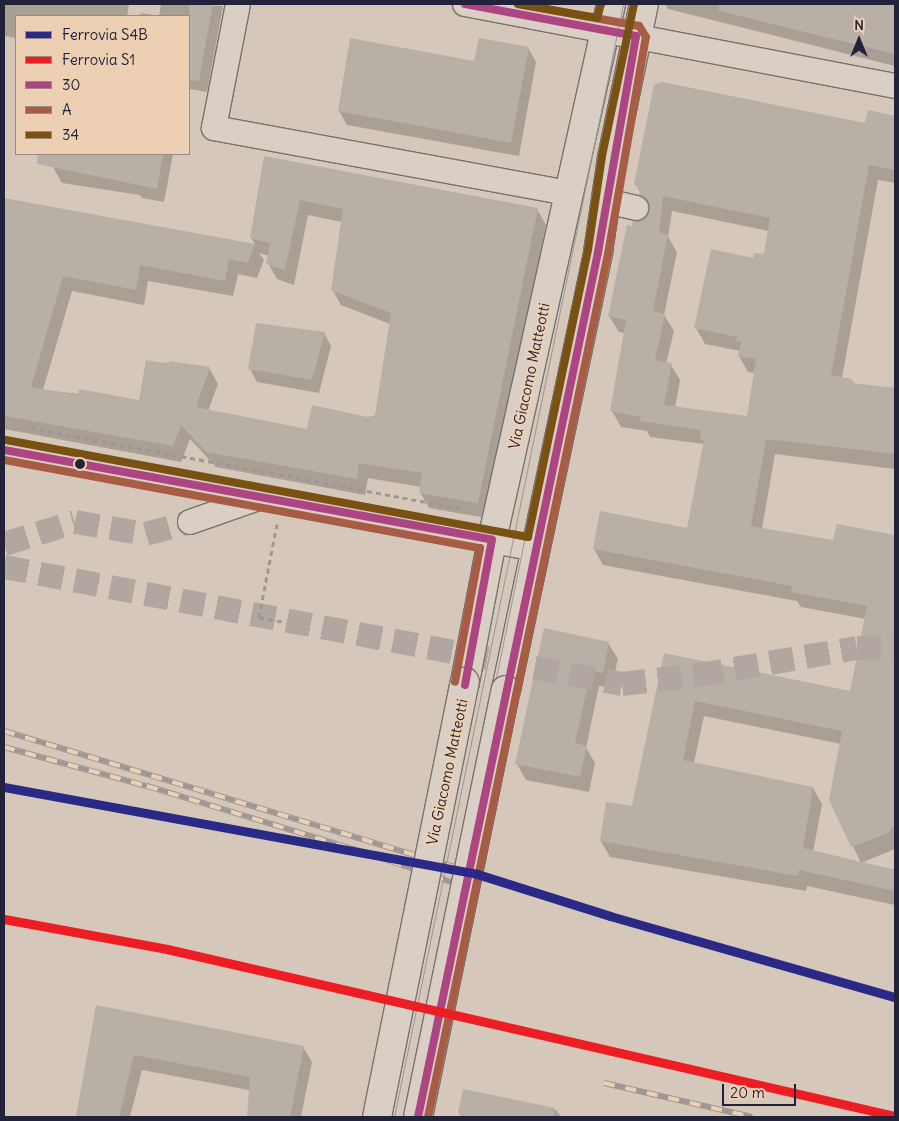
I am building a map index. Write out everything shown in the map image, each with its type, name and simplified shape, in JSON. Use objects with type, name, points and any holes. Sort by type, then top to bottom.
[{"type":"main road","name":"Via Giacomo Matteotti","points":[[377,1117],[466,682],[492,540],[611,4]]},
{"type":"main road","points":[[418,1117],[598,252],[636,36],[644,4]]},
{"type":"street","points":[[238,4],[214,128],[569,193]]},
{"type":"street","points":[[465,4],[895,86]]},
{"type":"street","points":[[606,201],[636,208]]},
{"type":"street","points":[[4,450],[536,549]]},
{"type":"street","points":[[190,522],[262,497]]},
{"type":"path","points":[[23,426],[472,510]]},
{"type":"path","points":[[279,516],[259,617],[285,622]]},
{"type":"building","points":[[189,4],[213,4],[199,81],[190,80]]},
{"type":"building","points":[[719,4],[895,4],[895,54],[719,11]]},
{"type":"building","points":[[350,38],[474,61],[479,38],[529,47],[511,143],[338,111]]},
{"type":"building","points":[[662,82],[865,123],[868,110],[895,116],[895,170],[869,165],[831,375],[852,379],[852,383],[895,388],[895,454],[766,439],[751,526],[833,540],[837,524],[895,535],[895,826],[886,834],[851,847],[829,800],[842,731],[695,701],[683,760],[813,787],[803,848],[895,870],[895,891],[799,870],[798,876],[600,841],[606,802],[632,806],[664,653],[850,691],[867,606],[791,592],[792,586],[593,549],[600,511],[687,528],[704,440],[700,440],[701,430],[640,421],[641,417],[610,411],[626,320],[608,316],[627,225],[632,226],[633,221],[646,218],[649,211],[649,204],[639,195],[640,189],[634,184],[654,85]],"holes":[[[663,196],[770,218],[764,254],[754,253],[753,258],[711,249],[694,328],[737,337],[736,341],[741,342],[738,356],[756,359],[747,416],[664,405],[672,363],[655,360],[665,314],[653,311],[668,235],[659,232]]]},
{"type":"building","points":[[38,155],[163,155],[157,189],[37,164]]},
{"type":"building","points":[[264,156],[538,208],[478,503],[419,493],[422,473],[359,463],[357,479],[206,452],[181,425],[173,446],[4,416],[4,198],[255,244],[248,263],[229,259],[225,281],[140,265],[136,290],[63,276],[31,387],[78,395],[79,389],[139,400],[146,360],[169,364],[169,361],[210,367],[196,407],[307,429],[312,405],[368,417],[375,415],[391,313],[331,290],[343,209],[300,200],[285,270],[266,264],[270,243],[250,238]]},
{"type":"building","points":[[256,323],[325,332],[312,380],[248,369]]},
{"type":"building","points":[[544,628],[609,642],[603,673],[591,671],[575,743],[587,746],[580,777],[515,764]]},
{"type":"building","points":[[96,1005],[304,1046],[290,1117],[247,1117],[250,1077],[134,1055],[119,1117],[76,1117]]},
{"type":"building","points":[[463,1089],[555,1108],[554,1117],[466,1117],[458,1113]]},
{"type":"tunnel","points":[[4,544],[75,522],[146,534],[190,522]]},
{"type":"tunnel","points":[[4,567],[622,684],[699,675],[857,648],[895,647]]},
{"type":"tram line","points":[[394,1117],[623,4]]},
{"type":"tram line","points":[[406,1117],[634,4]]},
{"type":"railway","points":[[4,731],[477,874]]},
{"type":"railway","points":[[4,747],[147,786],[370,854],[468,888]]},
{"type":"railway","points":[[604,1083],[752,1117]]},
{"type":"rail line","name":"S4B","points":[[4,787],[477,874],[610,916],[895,997]]},
{"type":"rail line","name":"S1","points":[[4,919],[167,949],[895,1116]]},
{"type":"transit line","name":"30","points":[[418,1117],[598,252],[636,36],[465,4]]},
{"type":"transit line","name":"A","points":[[428,1117],[608,254],[646,37],[639,26],[518,4]]},
{"type":"transit line","name":"34","points":[[518,4],[597,18],[601,4]]},
{"type":"transit line","name":"34","points":[[6,440],[528,537],[588,250],[602,156],[634,4]]},
{"type":"transit line","name":"30","points":[[4,450],[492,540]]},
{"type":"transit line","name":"A","points":[[4,460],[480,548],[455,682]]},
{"type":"transit line","name":"30","points":[[465,685],[492,540]]}]
